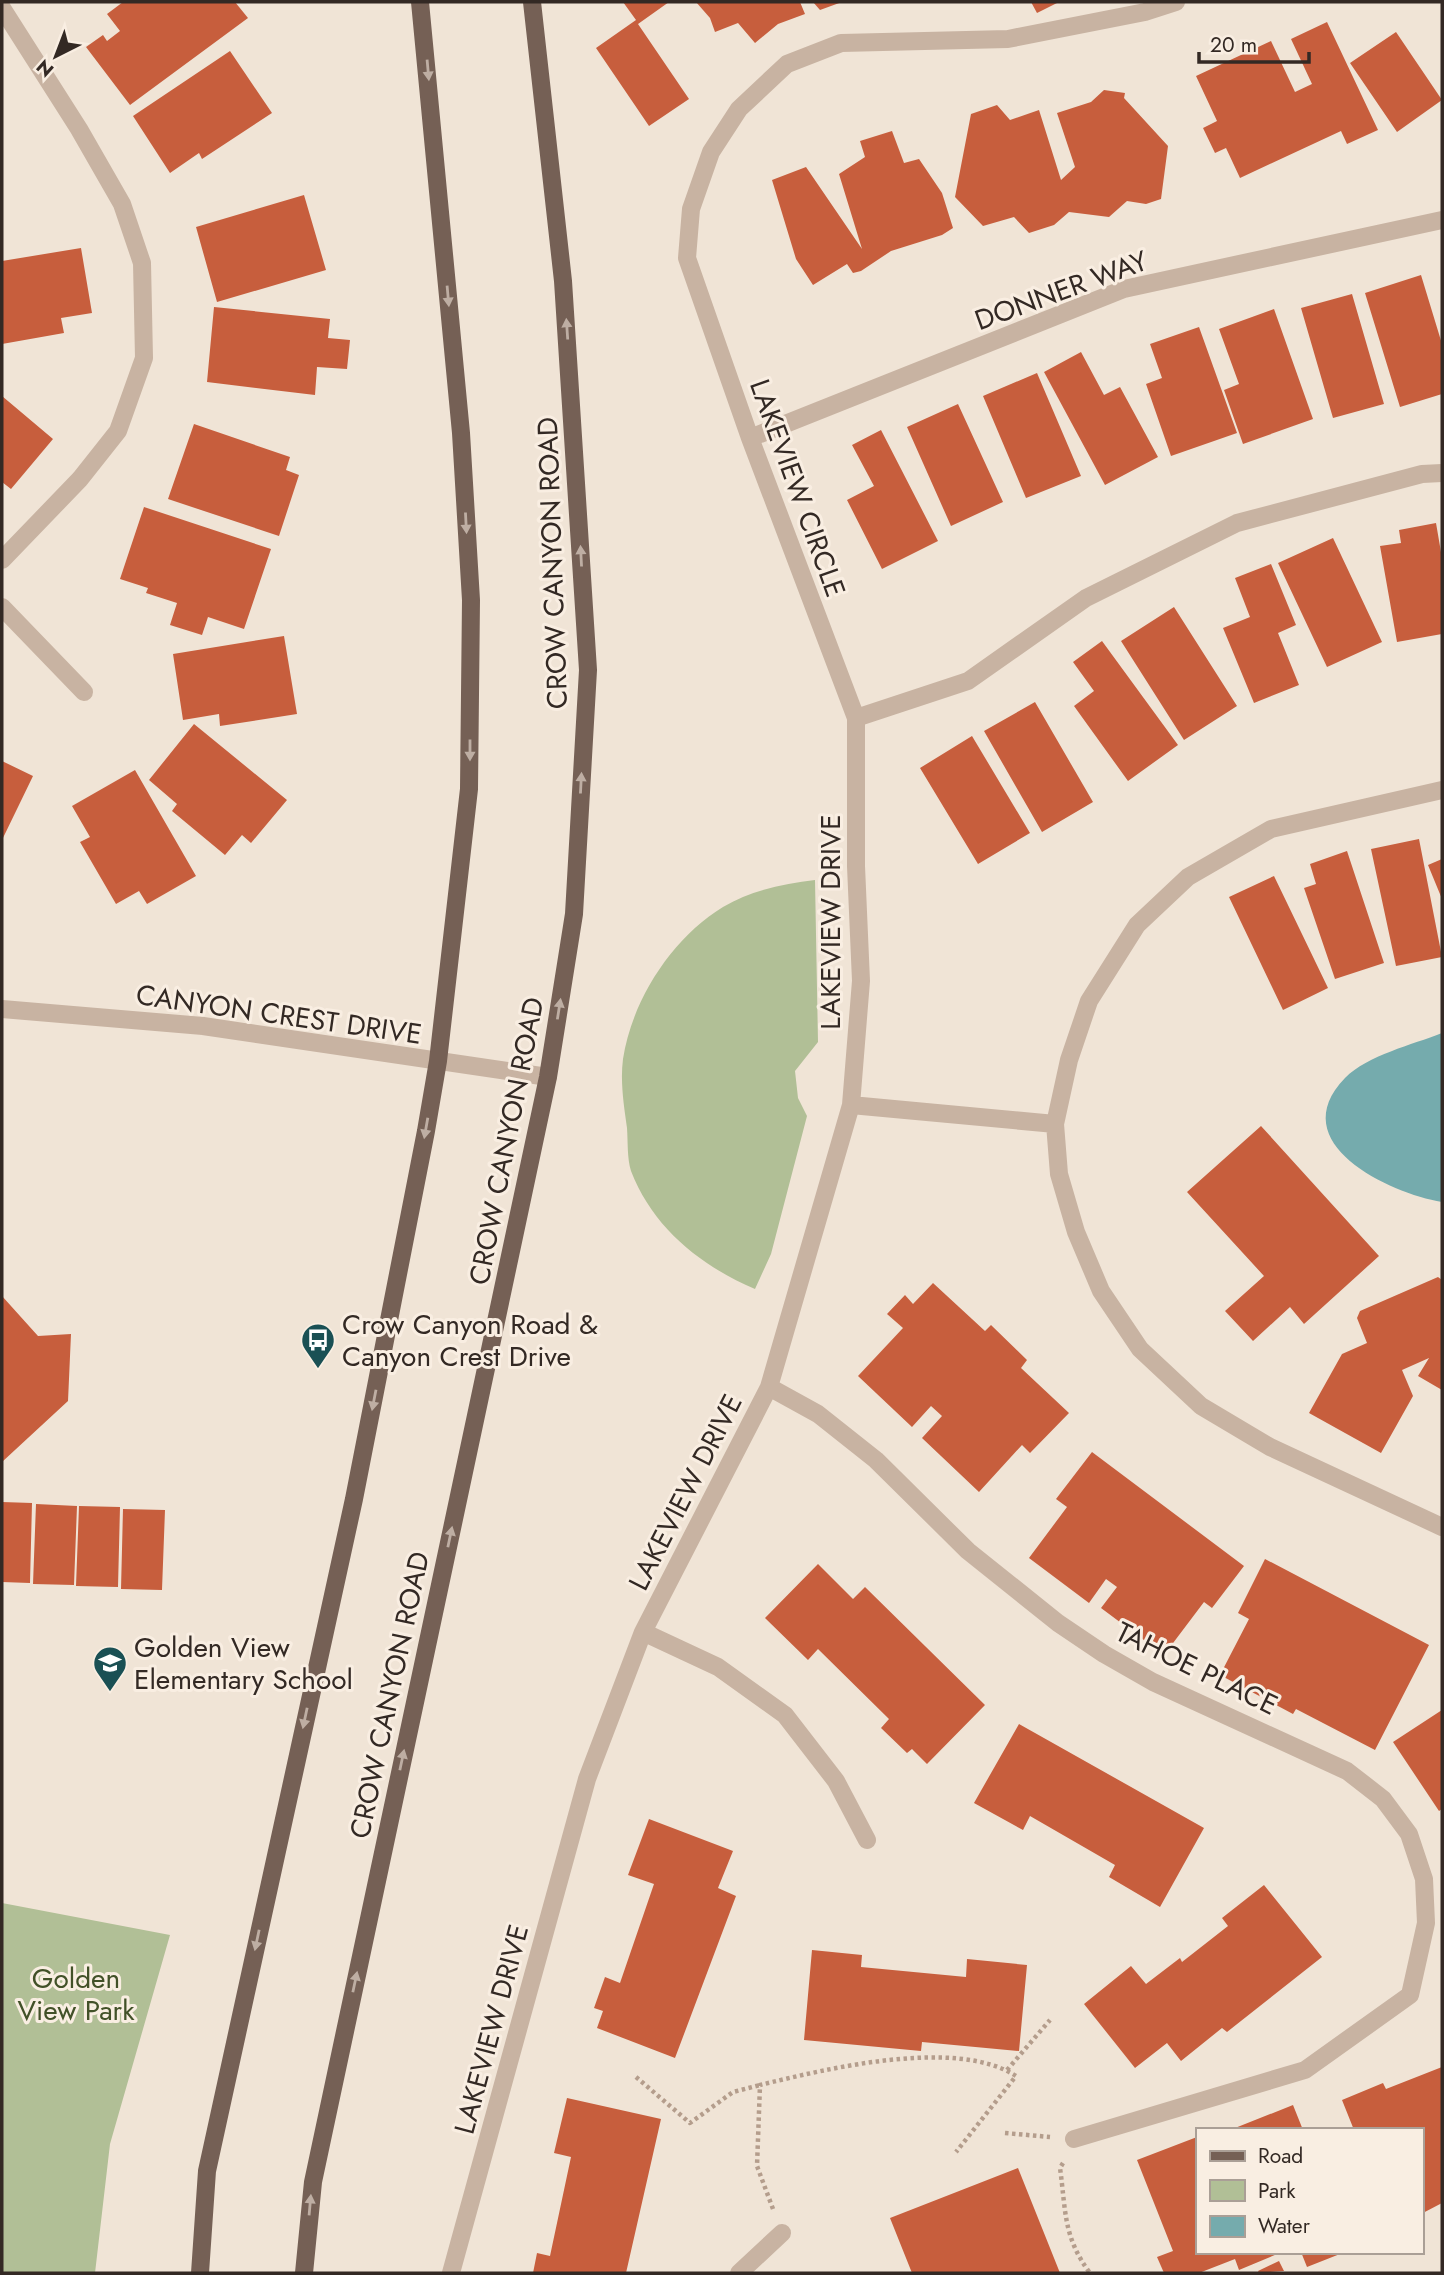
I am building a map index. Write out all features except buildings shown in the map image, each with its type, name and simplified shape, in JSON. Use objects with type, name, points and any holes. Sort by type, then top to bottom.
[{"type":"main road","points":[[200,2273],[207,2171],[354,1499],[438,1061],[469,789],[471,600],[461,433],[420,2]]},
{"type":"main road","name":"CROW CANYON ROAD","points":[[304,2273],[313,2182],[548,1076],[574,914],[588,670],[563,281],[532,2]]},
{"type":"street","name":"LAKEVIEW CIRCLE","points":[[856,718],[750,438],[687,258],[691,209],[711,152],[739,108],[787,64],[841,43],[1008,39],[1144,12],[1176,2]]},
{"type":"street","points":[[2,8],[79,129],[122,204],[142,263],[144,358],[118,431],[80,478],[2,560]]},
{"type":"street","name":"DONNER WAY","points":[[750,438],[1124,289],[1442,220]]},
{"type":"street","points":[[856,718],[968,681],[1086,598],[1237,523],[1422,474],[1442,473]]},
{"type":"street","points":[[2,607],[84,692]]},
{"type":"street","name":"LAKEVIEW DRIVE","points":[[451,2273],[587,1779],[643,1632],[769,1387],[851,1105],[861,981],[856,866],[856,718]]},
{"type":"street","points":[[1442,790],[1271,829],[1188,877],[1137,925],[1089,1001],[1069,1060],[1055,1124],[1059,1174],[1076,1232],[1101,1291],[1140,1349],[1201,1406],[1270,1447],[1442,1527]]},
{"type":"street","name":"CANYON CREST DRIVE","points":[[2,1009],[203,1026],[548,1076]]},
{"type":"street","points":[[851,1105],[1055,1124]]},
{"type":"street","name":"TAHOE PLACE","points":[[769,1387],[818,1414],[876,1460],[968,1551],[1058,1623],[1153,1682],[1348,1771],[1383,1798],[1409,1834],[1424,1879],[1426,1923],[1410,1995],[1305,2070],[1074,2139]]},
{"type":"street","points":[[643,1632],[718,1668],[785,1715],[836,1782],[867,1840]]},
{"type":"street","points":[[739,2273],[782,2233]]},
{"type":"path","points":[[1007,2070],[1050,2020]]},
{"type":"path","points":[[636,2077],[690,2123],[733,2092],[857,2062],[968,2059],[1007,2070],[1016,2076],[956,2152]]},
{"type":"path","points":[[760,2085],[757,2166],[782,2233]]},
{"type":"path","points":[[1005,2133],[1074,2139],[1060,2168],[1068,2231],[1075,2252],[1090,2273]]},
{"type":"green space","points":[[815,880],[818,1042],[795,1071],[798,1098],[807,1116],[771,1254],[755,1289],[716,1269],[681,1243],[652,1210],[640,1191],[629,1161],[622,1085],[623,1059],[635,1015],[645,993],[671,953],[704,920],[723,907],[756,892]]},
{"type":"green space","name":"Golden View Park","points":[[2,1903],[170,1935],[110,2144],[95,2273],[2,2273]]},
{"type":"water","points":[[1442,1033],[1442,1202],[1420,1197],[1371,1176],[1350,1161],[1334,1143],[1326,1124],[1329,1102],[1345,1078],[1355,1070],[1391,1051]]},
{"type":"place","name":"Crow Canyon Road & Canyon Crest Drive","points":[[318,1370]]},
{"type":"place","name":"Golden View Elementary School","points":[[110,1693]]}]
